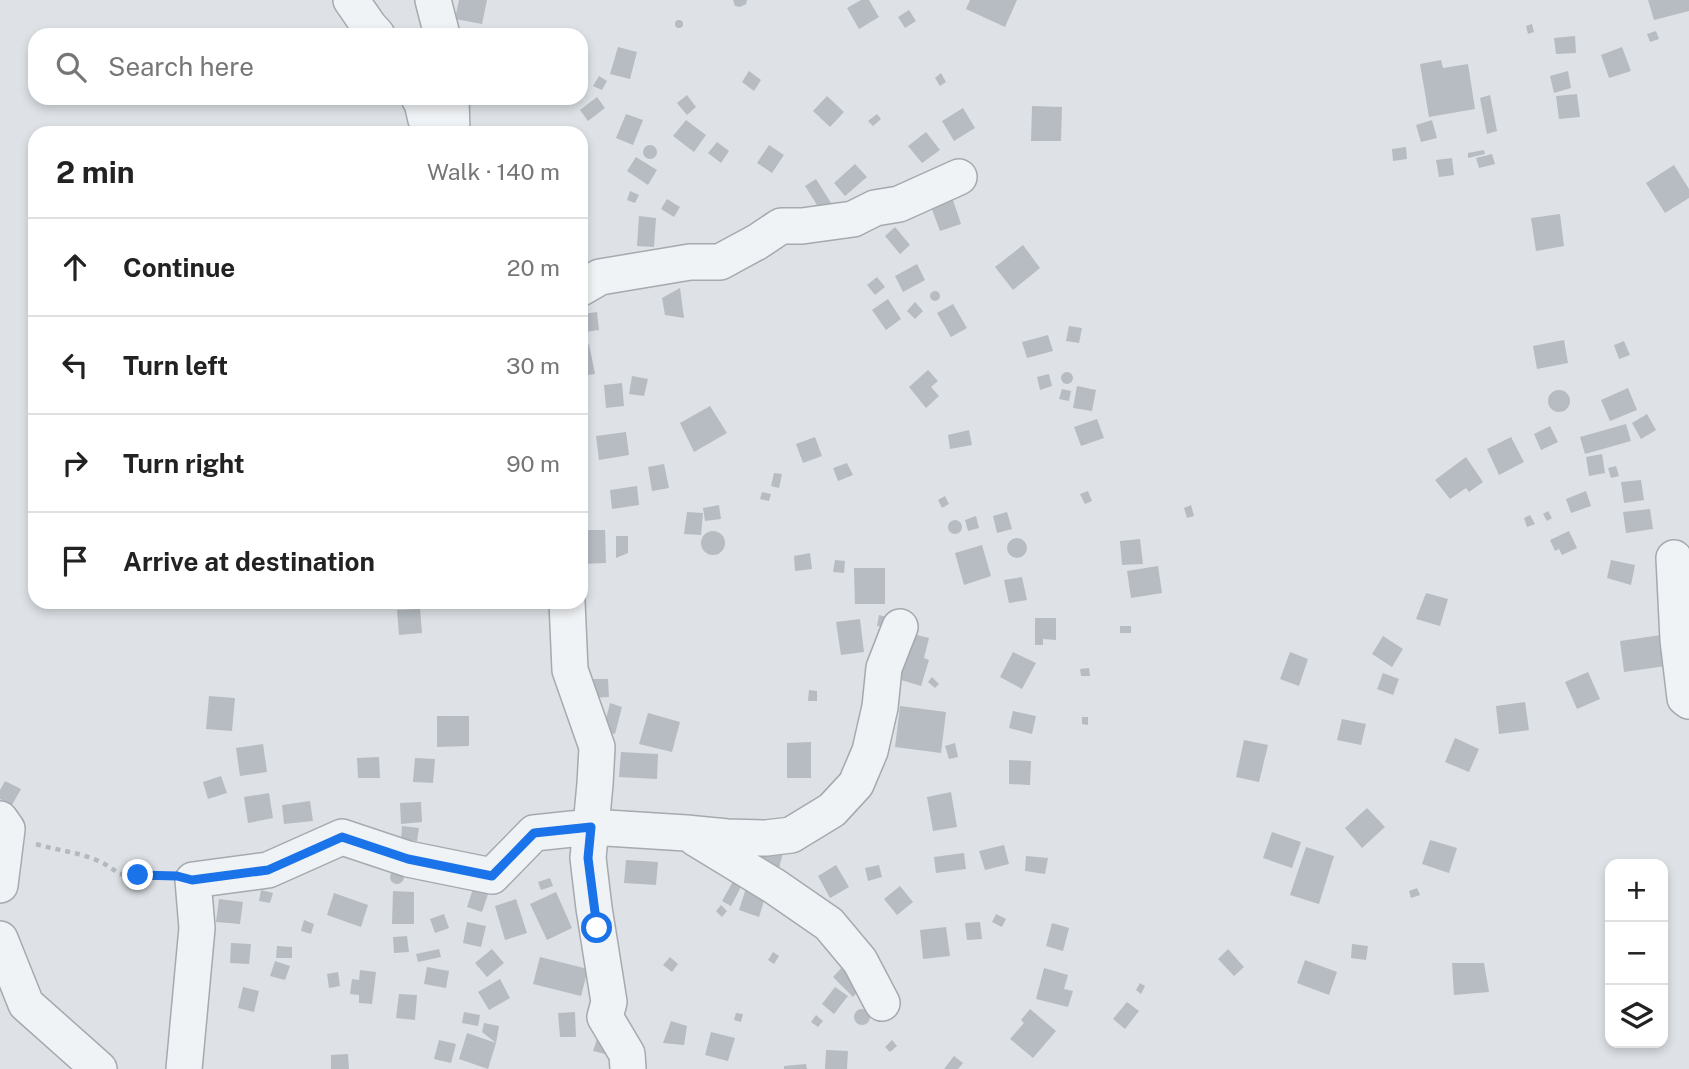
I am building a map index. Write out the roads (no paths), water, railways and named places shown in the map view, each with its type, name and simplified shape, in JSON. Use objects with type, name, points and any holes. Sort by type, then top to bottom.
[{"type":"street","points":[[351,0],[371,28]]},
{"type":"street","points":[[433,0],[440,28]]},
{"type":"street","points":[[422,105],[426,120],[432,126]]},
{"type":"street","points":[[451,105],[452,126]]},
{"type":"street","points":[[588,284],[600,277],[690,262],[720,262],[780,226],[853,219],[876,208],[899,204],[959,177]]},
{"type":"street","points":[[1674,558],[1678,640],[1685,698],[1689,701]]},
{"type":"street","points":[[566,609],[570,670],[597,747],[588,858],[609,1002],[605,1017],[627,1054],[628,1069]]},
{"type":"street","points":[[184,1069],[197,928],[192,880],[268,870],[342,837],[408,859],[492,876],[534,833],[591,827],[727,837],[766,838],[791,835],[831,810],[856,784],[870,751],[880,707],[884,668],[900,627]]},
{"type":"street","points":[[0,885],[4,824]]},
{"type":"street","points":[[686,833],[774,886],[830,924],[860,961],[882,1003]]},
{"type":"street","points":[[0,939],[26,1004],[99,1069]]}]
